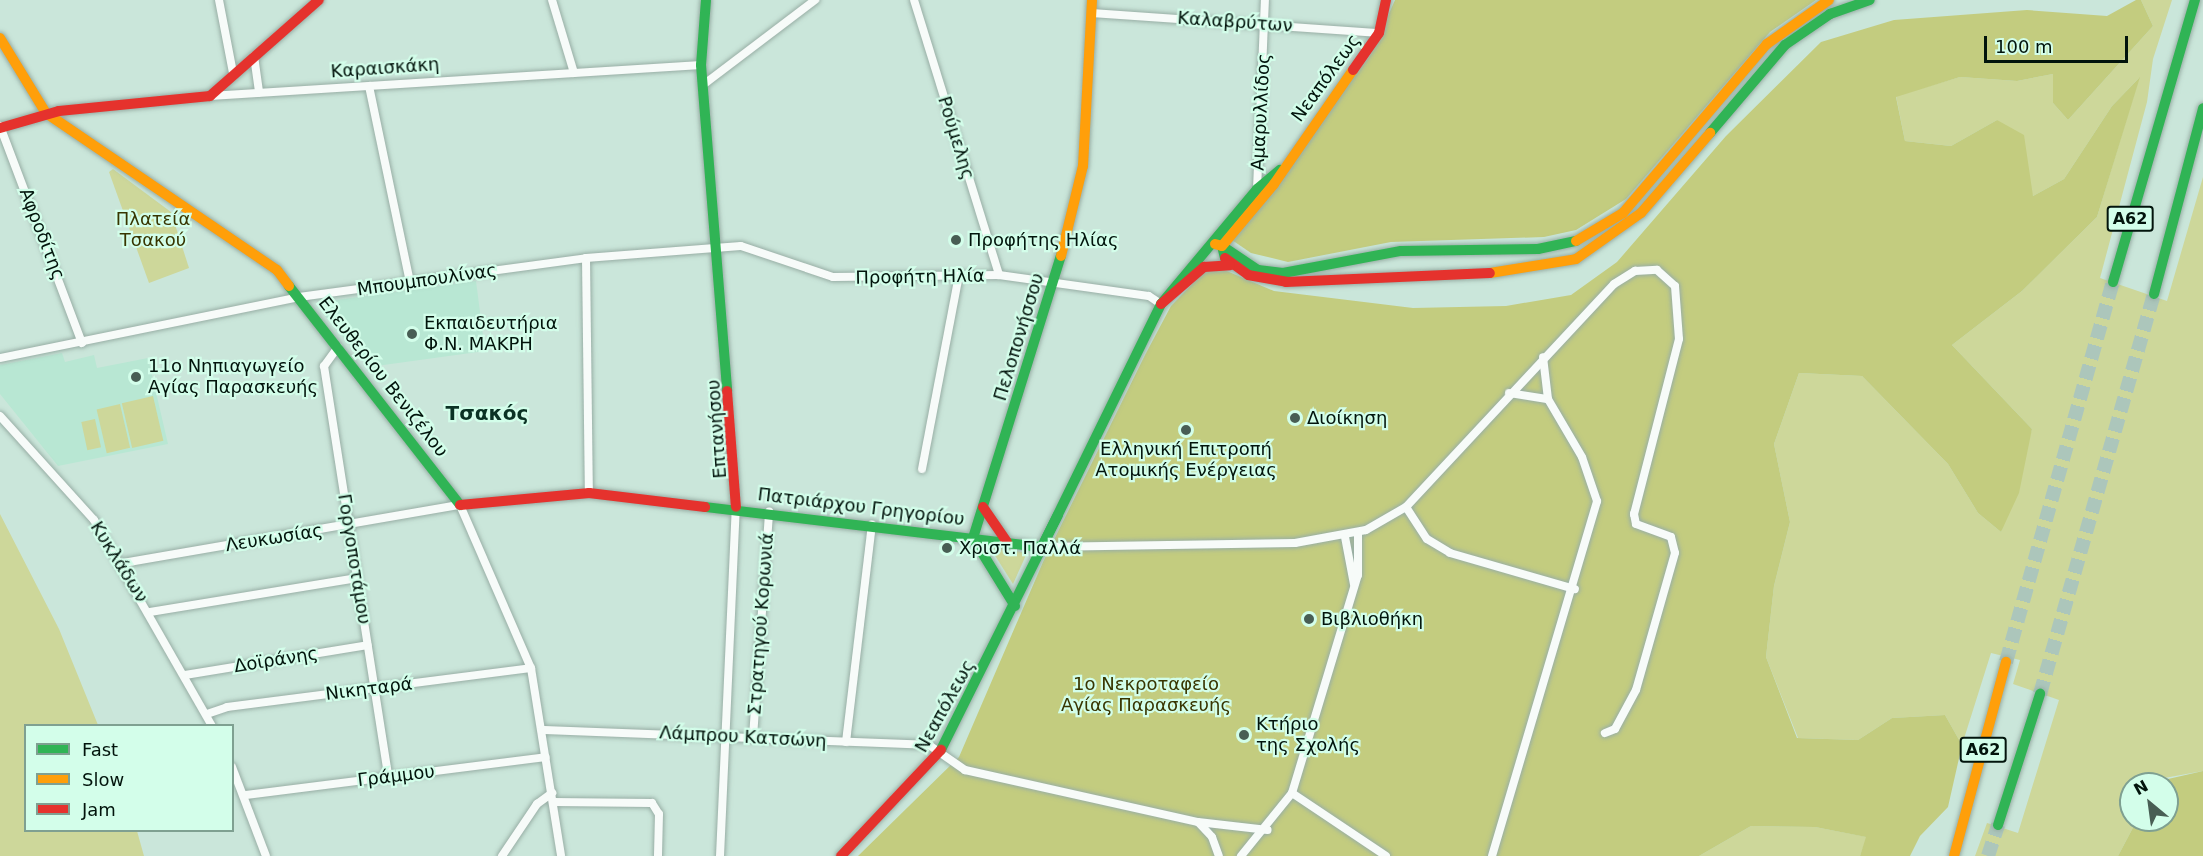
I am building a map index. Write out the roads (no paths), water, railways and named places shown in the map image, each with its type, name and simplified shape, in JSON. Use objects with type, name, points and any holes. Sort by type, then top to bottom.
[{"type":"main road","points":[[210,96],[253,54],[319,0]]},
{"type":"main road","name":"Επτανήσου","points":[[706,0],[701,65],[736,507]]},
{"type":"main road","name":"Πελοπονήσσου","points":[[973,538],[1053,287],[1083,166],[1092,0]]},
{"type":"main road","name":"Νεαπόλεως","points":[[1280,170],[1379,33],[1386,0]]},
{"type":"main road","points":[[1204,248],[1222,246],[1249,265],[1274,273],[1401,251],[1538,249],[1577,242],[1604,228],[1634,202],[1767,44],[1829,0]]},
{"type":"main road","points":[[1161,304],[1204,267],[1230,265],[1272,282],[1307,282],[1386,274],[1509,273],[1576,260],[1641,213],[1785,45],[1830,14],[1870,0]]},
{"type":"main road","name":"Α62","points":[[2113,282],[2195,0]]},
{"type":"main road","name":"Ελευθερίου Βενιζέλου","points":[[0,38],[46,113],[265,260],[299,297],[460,505]]},
{"type":"main road","name":"Καραισκάκη","points":[[0,127],[46,113],[210,96]]},
{"type":"main road","name":"Α62","points":[[2154,294],[2203,108]]},
{"type":"main road","name":"Καραισκάκη","points":[[56,120],[71,111]]},
{"type":"main road","points":[[1230,265],[1222,255],[1222,246],[1280,170]]},
{"type":"main road","points":[[1161,304],[1204,248],[1257,189],[1280,170]]},
{"type":"main road","name":"Νεαπόλεως","points":[[841,856],[942,750],[1161,304]]},
{"type":"main road","name":"Πατριάρχου Γρηγορίου","points":[[460,505],[589,493],[736,507],[1042,547]]},
{"type":"main road","points":[[983,507],[1007,542]]},
{"type":"main road","points":[[973,538],[1014,606]]},
{"type":"main road","name":"Α62","points":[[1954,856],[2006,662]]},
{"type":"main road","name":"Α62","points":[[1998,825],[2040,694]]},
{"type":"street","points":[[219,0],[232,73]]},
{"type":"street","points":[[552,0],[574,73]]},
{"type":"street","points":[[703,85],[815,0]]},
{"type":"street","name":"Ρούμελης","points":[[914,0],[999,275]]},
{"type":"street","name":"Αμαρυλλίδος","points":[[1257,189],[1265,0]]},
{"type":"street","name":"Καλαβρύτων","points":[[1092,13],[1379,33]]},
{"type":"street","points":[[253,54],[259,93]]},
{"type":"street","name":"Καραισκάκη","points":[[210,96],[701,65]]},
{"type":"street","points":[[369,86],[410,283]]},
{"type":"street","name":"Αφροδίτης","points":[[0,127],[82,343]]},
{"type":"street","name":"Προφήτη Ηλία","points":[[716,249],[741,246],[833,277],[999,275],[1053,287],[1149,296],[1161,304]]},
{"type":"street","name":"Μπουμπουλίνας","points":[[0,358],[299,297],[586,258],[716,249]]},
{"type":"street","points":[[586,258],[589,493]]},
{"type":"street","points":[[1042,547],[1189,548],[1345,537],[1358,533],[1406,507],[1543,357],[1624,277],[1657,270],[1675,286],[1680,326],[1674,374],[1634,514],[1636,524],[1671,537],[1675,553],[1636,690],[1615,729],[1605,733]]},
{"type":"street","points":[[922,469],[959,275]]},
{"type":"street","name":"Γοργοποτάμου","points":[[338,347],[324,366],[388,777]]},
{"type":"street","points":[[1492,856],[1575,589],[1598,501],[1582,457],[1548,399],[1543,357]]},
{"type":"street","points":[[1509,393],[1548,399]]},
{"type":"street","name":"Κυκλάδων","points":[[0,416],[94,520],[123,563],[211,724]]},
{"type":"street","name":"Λευκωσίας","points":[[123,563],[349,526],[460,505]]},
{"type":"street","name":"Ελευθερίου Βενιζέλου","points":[[460,505],[531,668],[561,856]]},
{"type":"street","name":"Επτανήσου","points":[[720,856],[736,507]]},
{"type":"street","points":[[1406,507],[1427,539],[1450,554],[1575,589]]},
{"type":"street","name":"Στρατηγού Κορωνιά","points":[[753,737],[769,512]]},
{"type":"street","points":[[846,742],[873,525]]},
{"type":"street","points":[[1241,856],[1268,830],[1292,793],[1362,559],[1358,533]]},
{"type":"street","points":[[1345,537],[1354,585]]},
{"type":"street","points":[[150,612],[357,578]]},
{"type":"street","name":"Δοϊράνης","points":[[185,675],[368,645]]},
{"type":"street","name":"Νικηταρά","points":[[207,714],[227,707],[531,668]]},
{"type":"street","name":"Λάμπρου Κατσώνη","points":[[542,730],[929,745],[942,750]]},
{"type":"street","points":[[942,750],[964,770],[1198,822],[1268,830]]},
{"type":"street","name":"Γράμμου","points":[[246,795],[546,757]]},
{"type":"street","points":[[234,771],[246,795],[266,856]]},
{"type":"street","points":[[502,856],[537,804],[552,793]]},
{"type":"street","points":[[1292,793],[1386,856]]},
{"type":"street","points":[[553,802],[652,803],[659,814],[658,856]]},
{"type":"street","points":[[1198,822],[1212,837],[1219,856]]},
{"type":"tunnel","points":[[2006,662],[2113,282]]},
{"type":"tunnel","points":[[2040,694],[2154,294]]},
{"type":"tunnel","points":[[1988,856],[1998,825]]},
{"type":"place","name":"Προφήτης Ηλίας","points":[[956,240]]},
{"type":"place","name":"Εκπαιδευτήρια Φ.Ν. ΜΑΚΡΗ","points":[[412,334]]},
{"type":"place","name":"11ο Νηπιαγωγείο Αγίας Παρασκευής","points":[[136,377]]},
{"type":"place","name":"Διοίκηση","points":[[1295,418]]},
{"type":"place","name":"Ελληνική Επιτροπή Ατομικής Ενέργειας","points":[[1186,430]]},
{"type":"place","name":"Χριστ. Παλλά","points":[[947,548]]},
{"type":"place","name":"Βιβλιοθήκη","points":[[1309,619]]},
{"type":"place","name":"Κτήριο της Σχολής","points":[[1244,735]]},
{"type":"district","name":"Τσακός","points":[[487,413]]},
{"type":"park label","name":"Πλατεία Τσακού","points":[[153,230]]},
{"type":"park label","name":"1ο Νεκροταφείο Αγίας Παρασκευής","points":[[1146,695]]}]
